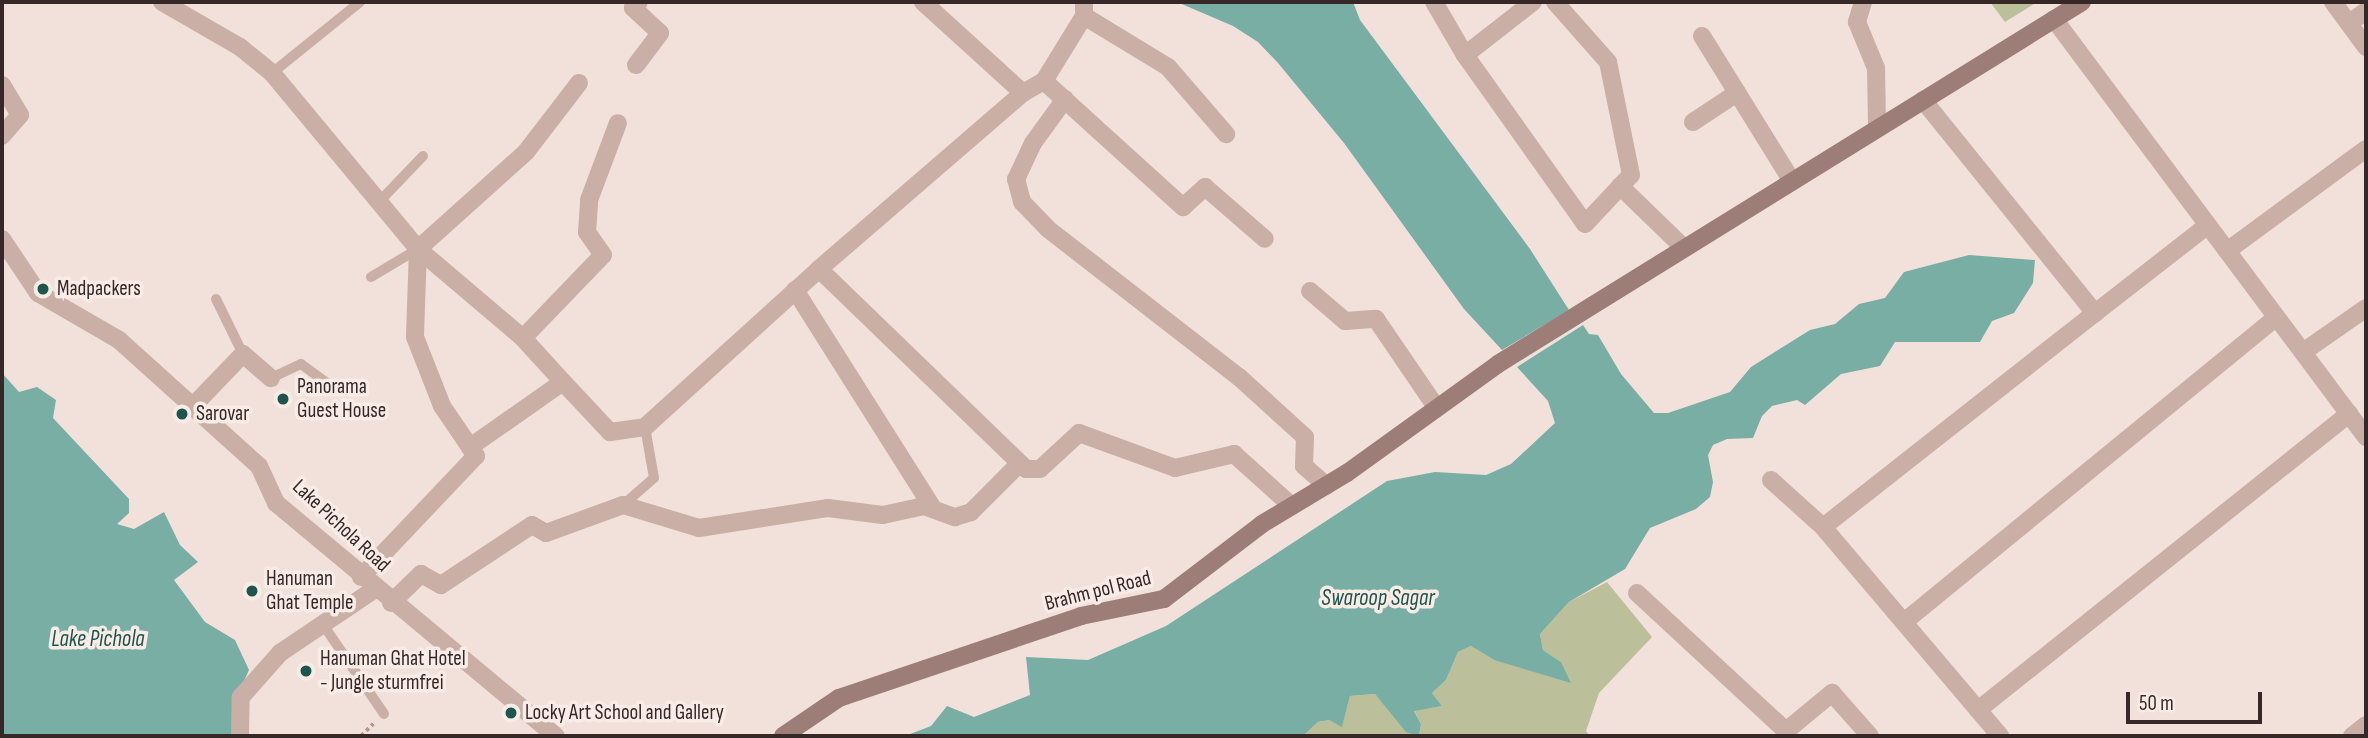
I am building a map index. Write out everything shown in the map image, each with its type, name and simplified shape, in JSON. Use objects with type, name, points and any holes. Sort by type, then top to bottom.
[{"type":"street","points":[[162,2],[240,47],[272,74],[418,249],[523,338],[610,432],[645,427],[818,269],[1023,93],[1044,81],[1084,9],[1168,67],[1226,134]]},
{"type":"street","points":[[636,65],[660,33],[633,8],[639,2]]},
{"type":"street","points":[[923,2],[1023,93]]},
{"type":"street","points":[[1434,2],[1465,55],[1585,224],[1631,175],[1608,62],[1555,2]]},
{"type":"street","points":[[1465,55],[1533,2]]},
{"type":"street","points":[[1863,2],[1857,22],[1876,68],[1877,128]]},
{"type":"street","name":"Brahm pol Road","points":[[783,736],[839,698],[1081,616],[1164,599],[1292,506],[1326,486],[1498,365],[2082,2]]},
{"type":"street","points":[[2333,2],[2366,47]]},
{"type":"street","points":[[2349,23],[2366,11]]},
{"type":"street","points":[[2054,19],[2366,437]]},
{"type":"street","points":[[1702,36],[1793,181]]},
{"type":"street","points":[[1044,81],[1183,207],[1205,187],[1265,239]]},
{"type":"street","points":[[360,577],[476,456],[442,406],[415,337],[418,249],[526,152],[579,83]]},
{"type":"street","points":[[2,85],[20,115],[2,136]]},
{"type":"street","points":[[1693,122],[1737,93]]},
{"type":"street","points":[[1065,99],[1033,143],[1016,179],[1022,202],[1048,229],[1239,377],[1305,437],[1304,466],[1326,486]]},
{"type":"street","points":[[1923,100],[2095,313]]},
{"type":"street","points":[[523,338],[603,255],[587,232],[589,200],[618,123]]},
{"type":"street","points":[[2227,251],[2366,149]]},
{"type":"street","points":[[1620,186],[1684,248]]},
{"type":"street","points":[[1823,527],[2208,225]]},
{"type":"street","name":"Lake Pichola Road","points":[[2,239],[38,293],[119,340],[259,466],[276,503],[374,589],[556,736]]},
{"type":"street","points":[[818,269],[1018,464],[1033,472],[1040,469],[1079,433],[1175,468],[1234,454],[1292,506]]},
{"type":"street","points":[[795,290],[932,507]]},
{"type":"street","points":[[1310,290],[1345,321],[1376,319],[1412,367],[1414,381],[1436,407]]},
{"type":"street","points":[[2303,352],[2366,308]]},
{"type":"street","points":[[1904,622],[2276,317]]},
{"type":"street","points":[[193,406],[243,354],[271,378]]},
{"type":"street","points":[[470,447],[563,382]]},
{"type":"street","points":[[1978,710],[2349,414]]},
{"type":"street","points":[[391,603],[421,574],[441,585],[532,525],[546,533],[623,505],[699,528],[828,508],[883,515],[932,507],[955,517],[963,516],[1018,464]]},
{"type":"street","points":[[1771,480],[1823,527],[2000,736]]},
{"type":"street","points":[[240,736],[241,696],[280,653],[374,589]]},
{"type":"street","points":[[1637,593],[1786,731],[1832,693],[1870,736]]},
{"type":"street","points":[[2352,736],[2366,725]]},
{"type":"lane","points":[[272,74],[360,2]]},
{"type":"lane","points":[[378,203],[423,156]]},
{"type":"lane","points":[[371,277],[418,249]]},
{"type":"lane","points":[[216,299],[243,354]]},
{"type":"lane","points":[[271,378],[301,364],[326,382]]},
{"type":"lane","points":[[623,505],[654,478],[645,427]]},
{"type":"lane","points":[[322,623],[384,714]]},
{"type":"path","points":[[361,736],[384,714]]},
{"type":"green space","points":[[1990,2],[2037,2],[2005,22]]},
{"type":"green space","points":[[1607,582],[1652,637],[1599,693],[1586,731],[1590,736],[1419,736],[1421,724],[1414,710],[1442,706],[1432,693],[1446,680],[1458,652],[1471,646],[1494,660],[1561,662],[1543,650],[1540,634],[1569,602]]},
{"type":"green space","points":[[1375,694],[1414,736],[1303,736],[1318,722],[1329,720],[1342,726],[1350,696]]},
{"type":"water","points":[[1177,2],[1353,2],[1360,20],[1530,249],[1569,310],[1502,350],[1464,309],[1344,143],[1278,63],[1258,42],[1233,26]]},
{"type":"water","name":"Swaroop Sagar","points":[[1969,255],[2035,260],[2033,283],[2014,313],[1992,321],[1980,342],[1895,342],[1880,366],[1841,374],[1805,405],[1797,400],[1772,406],[1762,416],[1753,438],[1727,439],[1713,445],[1708,455],[1713,482],[1710,497],[1696,509],[1650,528],[1625,569],[1569,602],[1540,634],[1543,650],[1561,662],[1571,683],[1494,660],[1471,646],[1458,652],[1446,680],[1432,693],[1442,706],[1414,711],[1421,724],[1419,736],[1406,732],[1375,694],[1350,696],[1342,727],[1329,720],[1318,722],[1303,736],[905,736],[931,726],[947,706],[974,717],[1030,695],[1026,657],[1088,660],[1166,626],[1387,481],[1435,472],[1486,475],[1511,464],[1555,423],[1548,401],[1517,367],[1583,325],[1589,334],[1598,335],[1621,374],[1654,413],[1668,413],[1730,392],[1751,367],[1810,330],[1835,324],[1859,304],[1885,298],[1904,272]]},
{"type":"water","name":"Lake Pichola","points":[[2,373],[19,392],[37,387],[56,400],[53,418],[129,499],[129,513],[117,524],[134,529],[164,512],[180,545],[198,562],[174,580],[205,622],[235,640],[249,670],[237,697],[236,736],[2,736]]},
{"type":"place","name":"Madpackers","points":[[43,289]]},
{"type":"place","name":"Panorama Guest House","points":[[283,399]]},
{"type":"place","name":"Sarovar","points":[[182,414]]},
{"type":"place","name":"Hanuman Ghat Temple","points":[[252,591]]},
{"type":"place","name":"Hanuman Ghat Hotel - Jungle sturmfrei","points":[[306,671]]},
{"type":"place","name":"Locky Art School and Gallery","points":[[511,713]]}]
